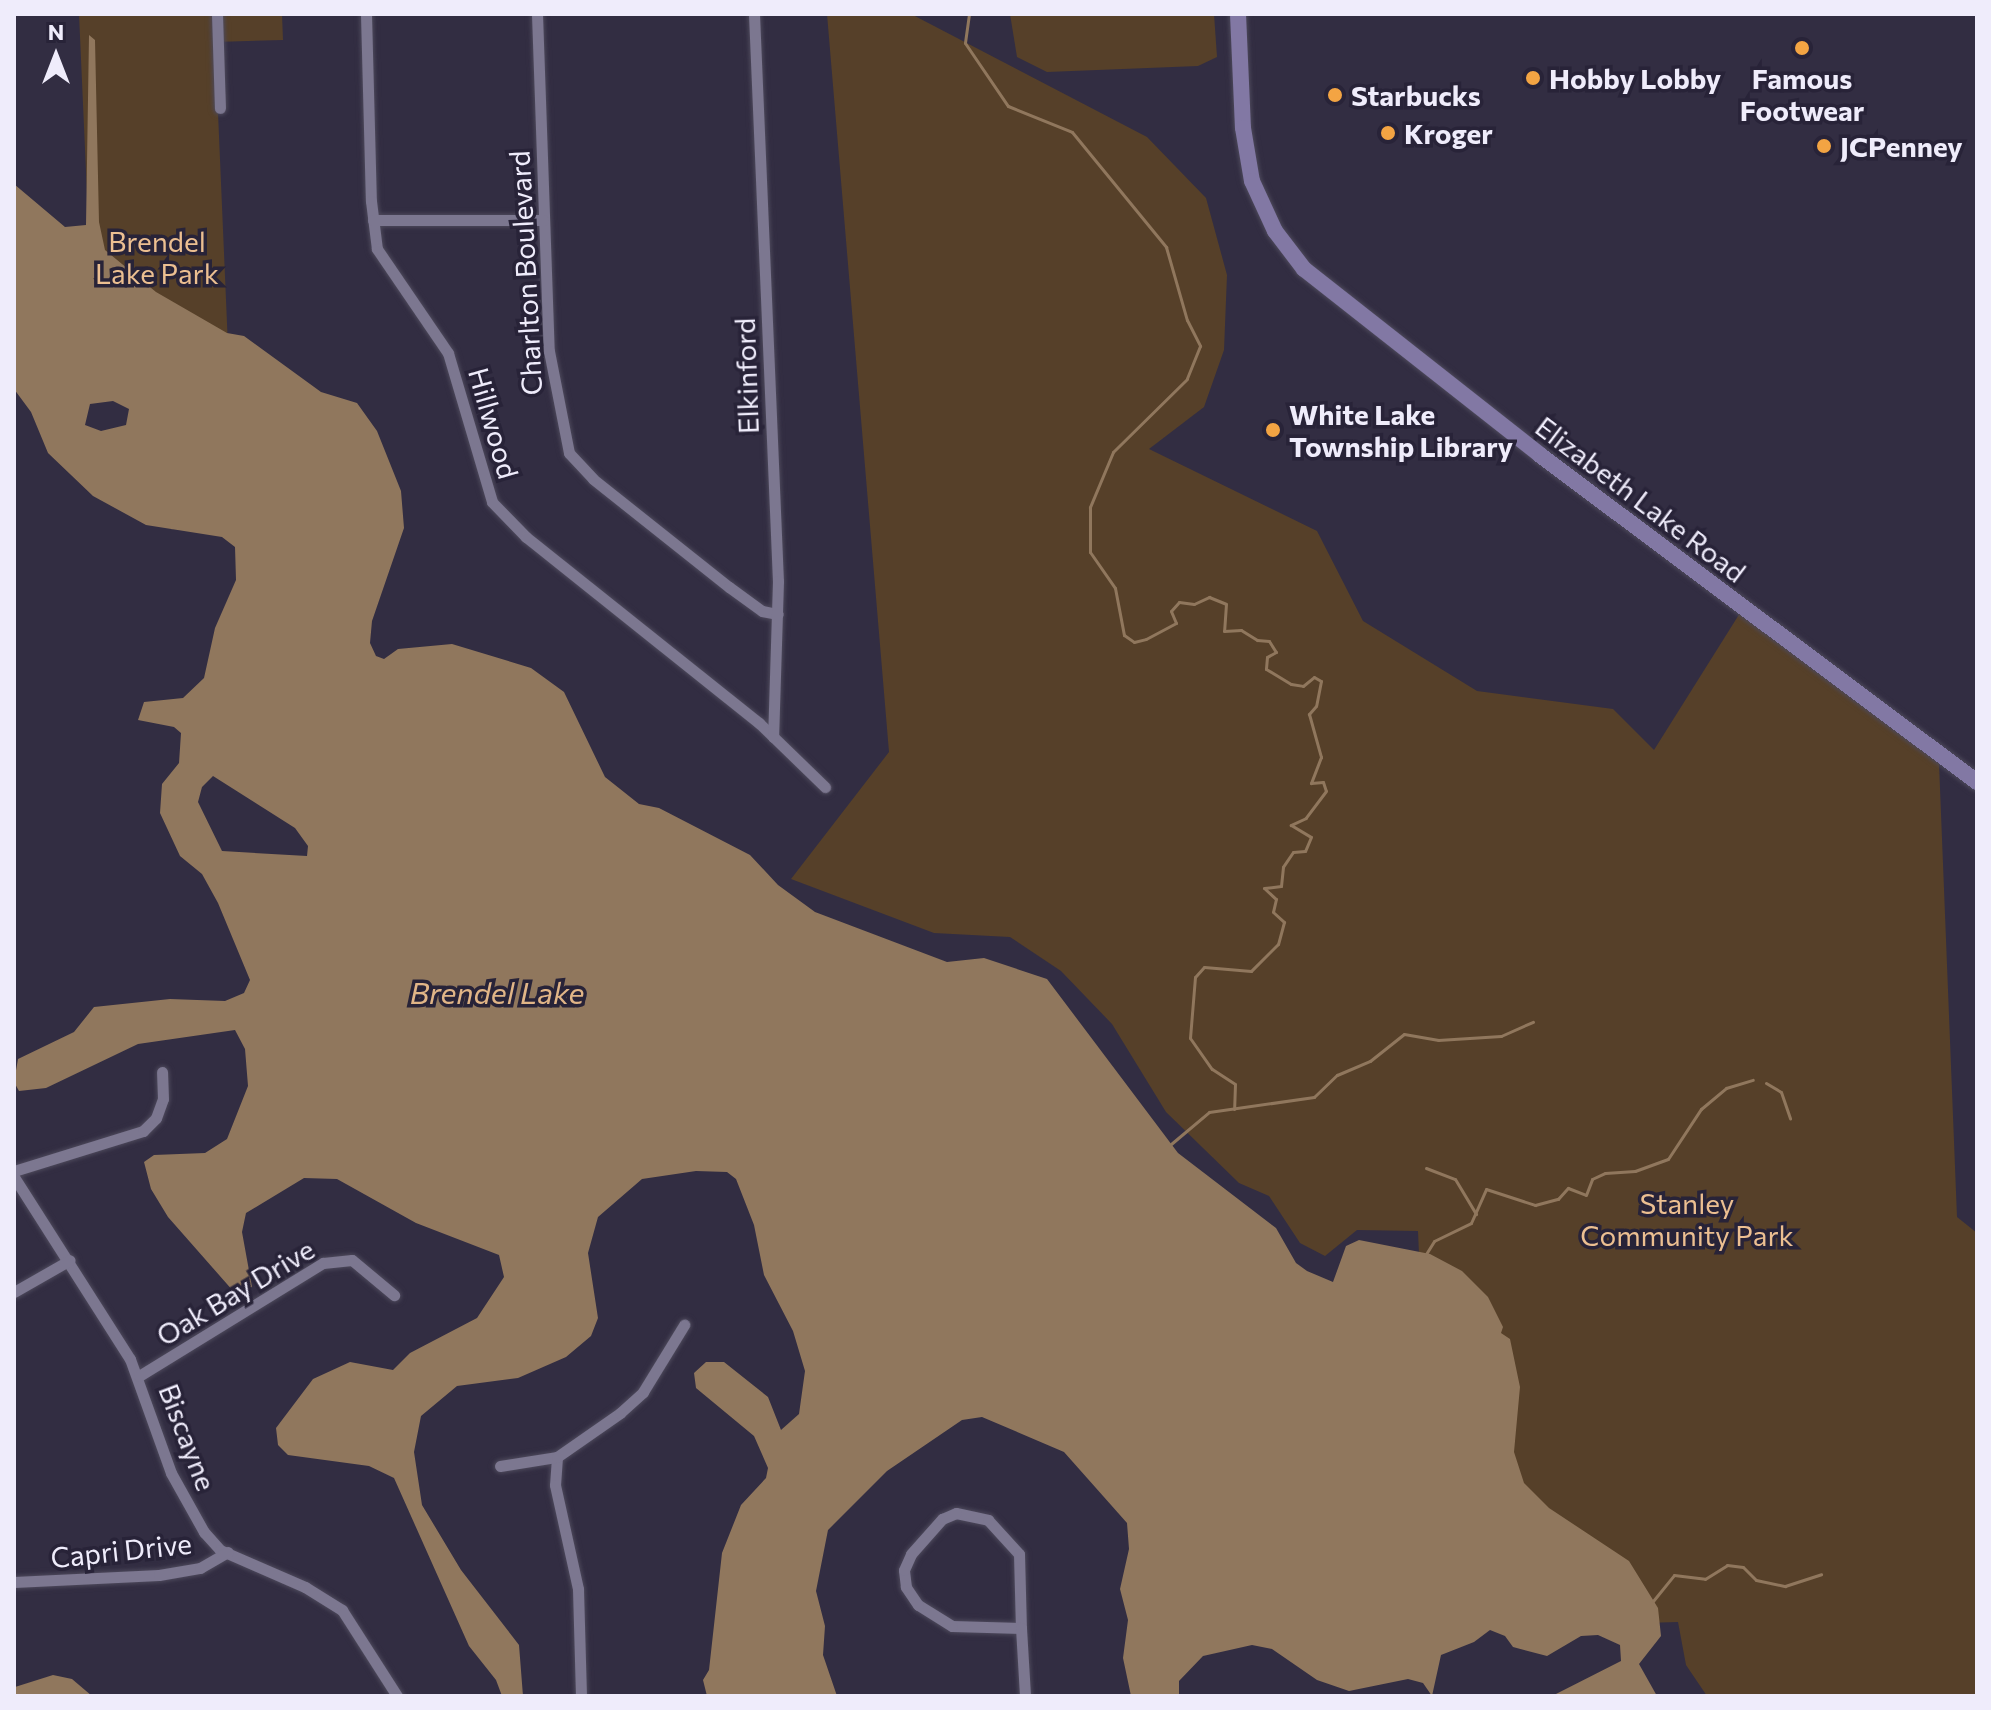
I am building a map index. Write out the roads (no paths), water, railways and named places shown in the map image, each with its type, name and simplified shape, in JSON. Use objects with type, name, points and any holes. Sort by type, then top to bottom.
[{"type":"street","points":[[217,14],[220,108]]},
{"type":"street","name":"Hillwood","points":[[366,14],[373,220],[386,266],[434,326],[448,353],[486,485],[499,513],[773,737],[825,787]]},
{"type":"street","name":"Charlton Boulevard","points":[[537,14],[543,220],[553,389],[569,453],[593,479],[729,587],[762,611],[778,614]]},
{"type":"street","name":"Elkinford","points":[[754,14],[778,614],[773,737]]},
{"type":"street","name":"Elizabeth Lake Road","points":[[1238,14],[1243,128],[1252,181],[1275,231],[1304,269],[1532,449],[1977,782]]},
{"type":"street","points":[[373,220],[543,220]]},
{"type":"street","points":[[14,1174],[143,1131],[156,1118],[163,1099],[162,1072]]},
{"type":"street","name":"Biscayne","points":[[14,1174],[139,1376],[184,1499],[204,1532],[228,1552],[342,1610],[397,1696]]},
{"type":"street","points":[[14,1292],[70,1260]]},
{"type":"street","name":"Oak Bay Drive","points":[[139,1376],[323,1263],[352,1260],[394,1295]]},
{"type":"street","points":[[500,1466],[557,1457],[643,1392],[684,1325]]},
{"type":"street","points":[[557,1457],[555,1485],[580,1604],[581,1696]]},
{"type":"street","points":[[1021,1628],[952,1626],[918,1605],[904,1570],[911,1554],[942,1519],[956,1513],[976,1515],[1009,1538],[1023,1575],[1021,1628],[1025,1696]]},
{"type":"street","name":"Capri Drive","points":[[14,1582],[159,1575],[200,1568],[228,1552]]},
{"type":"water","name":"Brendel Lake","points":[[89,35],[95,40],[99,222],[105,250],[156,292],[227,333],[244,336],[321,392],[357,403],[377,431],[401,491],[404,528],[372,621],[370,643],[376,656],[384,659],[398,649],[452,644],[531,668],[564,692],[605,777],[639,804],[659,808],[750,855],[778,885],[815,912],[947,962],[984,958],[1047,979],[1178,1153],[1276,1228],[1296,1263],[1307,1271],[1333,1282],[1346,1246],[1359,1240],[1430,1254],[1462,1271],[1488,1297],[1503,1327],[1501,1333],[1510,1339],[1520,1387],[1514,1452],[1524,1483],[1549,1508],[1629,1561],[1658,1608],[1661,1636],[1639,1664],[1657,1696],[1552,1696],[1621,1661],[1620,1645],[1598,1635],[1581,1636],[1547,1656],[1513,1647],[1505,1636],[1490,1630],[1474,1642],[1441,1655],[1432,1696],[1423,1683],[1408,1679],[1349,1691],[1317,1680],[1272,1649],[1252,1645],[1203,1656],[1179,1681],[1179,1696],[1131,1696],[1123,1658],[1128,1620],[1120,1589],[1129,1549],[1127,1523],[1064,1452],[982,1417],[962,1420],[887,1471],[828,1530],[816,1591],[825,1626],[823,1655],[837,1696],[707,1696],[703,1680],[709,1670],[722,1553],[741,1505],[766,1478],[768,1468],[754,1436],[696,1388],[694,1373],[706,1362],[724,1362],[768,1397],[781,1430],[799,1414],[805,1371],[793,1331],[764,1275],[754,1225],[736,1179],[727,1172],[696,1171],[642,1179],[598,1217],[588,1253],[598,1318],[591,1336],[566,1357],[518,1378],[457,1386],[421,1416],[414,1452],[422,1505],[461,1570],[519,1645],[523,1696],[502,1696],[496,1680],[469,1646],[394,1478],[369,1466],[288,1455],[278,1445],[276,1428],[313,1379],[350,1362],[393,1370],[410,1353],[477,1318],[504,1277],[499,1255],[416,1223],[337,1179],[304,1178],[246,1213],[242,1232],[252,1287],[234,1292],[168,1217],[151,1189],[144,1162],[154,1155],[205,1153],[227,1139],[248,1086],[245,1049],[235,1030],[138,1044],[46,1088],[19,1091],[14,1082],[18,1059],[74,1032],[94,1007],[170,999],[225,1001],[244,993],[250,980],[218,903],[202,874],[180,856],[160,813],[162,784],[179,763],[181,733],[174,727],[138,720],[144,702],[183,698],[204,678],[215,628],[236,580],[235,547],[222,537],[146,525],[93,496],[48,453],[31,412],[14,389],[14,184],[65,227],[86,225]],"holes":[[[113,401],[129,409],[126,425],[101,431],[85,425],[90,404]],[[213,776],[295,828],[308,846],[307,856],[222,851],[198,802],[202,787]]]},
{"type":"water","points":[[53,1675],[72,1679],[92,1696],[14,1696],[15,1687]]},
{"type":"waterway","points":[[969,14],[965,43],[1008,106],[1072,132],[1166,247],[1187,320],[1200,346],[1187,379],[1113,452],[1090,507],[1090,552],[1115,588],[1124,635],[1134,642],[1146,639],[1176,623],[1171,611],[1179,602],[1194,604],[1209,597],[1226,604],[1224,631],[1241,630],[1257,640],[1269,641],[1276,652],[1267,657],[1266,669],[1291,684],[1303,686],[1314,677],[1321,681],[1316,706],[1309,714],[1321,757],[1311,783],[1323,782],[1326,791],[1306,818],[1291,825],[1311,837],[1305,851],[1293,852],[1283,867],[1281,886],[1264,888],[1276,899],[1273,912],[1284,922],[1278,944],[1251,971],[1204,967],[1195,977],[1190,1038],[1212,1069],[1235,1084],[1234,1109]]},
{"type":"waterway","points":[[1171,1144],[1209,1112],[1314,1097],[1337,1075],[1370,1061],[1404,1034],[1438,1040],[1501,1036],[1533,1022]]},
{"type":"waterway","points":[[1426,1254],[1434,1241],[1471,1223],[1486,1189],[1535,1205],[1558,1199],[1568,1188],[1586,1195],[1592,1179],[1605,1173],[1635,1171],[1668,1159],[1701,1109],[1726,1088],[1753,1080]]},
{"type":"waterway","points":[[1766,1083],[1781,1092],[1790,1118]]},
{"type":"waterway","points":[[1426,1168],[1455,1179],[1476,1214]]},
{"type":"waterway","points":[[1653,1601],[1674,1575],[1705,1579],[1727,1565],[1743,1567],[1756,1580],[1785,1586],[1821,1574]]},
{"type":"place","name":"Famous Footwear","points":[[1802,48]]},
{"type":"place","name":"Hobby Lobby","points":[[1533,78]]},
{"type":"place","name":"Starbucks","points":[[1335,95]]},
{"type":"place","name":"Kroger","points":[[1388,133]]},
{"type":"place","name":"JCPenney","points":[[1824,146]]},
{"type":"place","name":"White Lake Township Library","points":[[1273,430]]},
{"type":"park label","name":"Brendel Lake Park","points":[[157,257]]},
{"type":"park label","name":"Stanley Community Park","points":[[1687,1219]]}]
